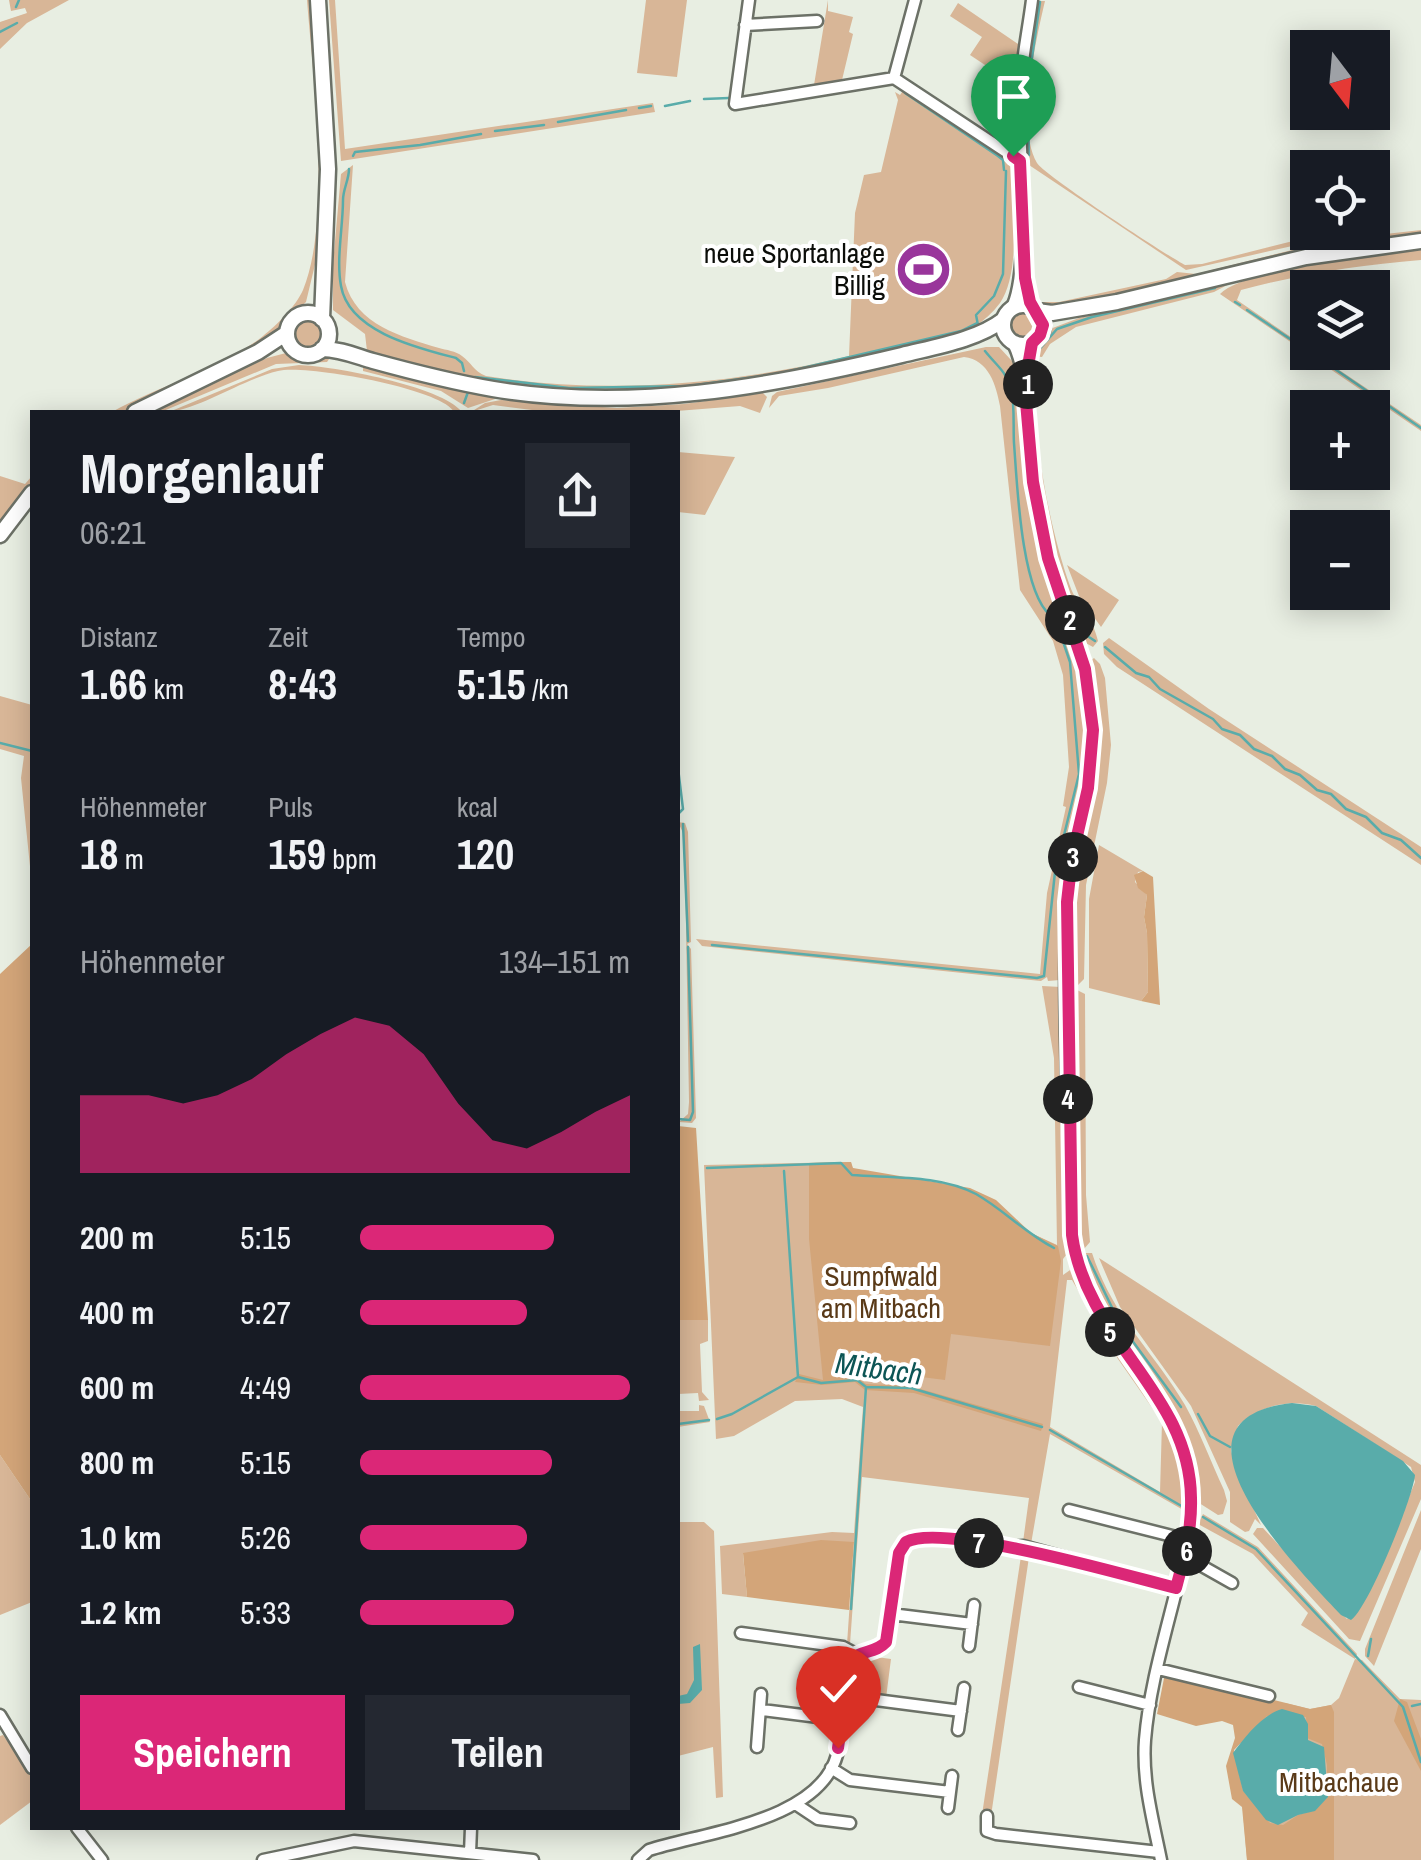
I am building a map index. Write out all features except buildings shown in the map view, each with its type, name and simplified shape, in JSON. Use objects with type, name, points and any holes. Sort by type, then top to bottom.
[{"type":"main road","points":[[318,0],[328,169],[322,349]]},
{"type":"main road","points":[[139,410],[278,342],[292,320],[304,314],[310,304],[326,234]]},
{"type":"main road","points":[[920,350],[988,329],[1021,305],[1052,314],[1306,257],[1421,241]]},
{"type":"main road","points":[[214,375],[294,349],[308,354],[334,349],[515,392],[639,398],[772,383],[987,338],[1024,346],[1058,322],[1117,302]]},
{"type":"main road","points":[[1035,309],[1042,318],[1037,337]]},
{"type":"main road","points":[[304,314],[325,326],[341,342],[397,366]]},
{"type":"main road","points":[[1007,314],[1010,341]]},
{"type":"main road","points":[[287,333],[294,349]]},
{"type":"main road","points":[[0,535],[30,495]]},
{"type":"street","points":[[748,0],[735,104],[894,78],[1020,161]]},
{"type":"street","points":[[894,78],[915,0]]},
{"type":"street","points":[[1032,0],[1020,86],[1020,161],[1022,246],[1028,296],[1035,309]]},
{"type":"street","points":[[745,25],[812,19]]},
{"type":"street","points":[[1007,314],[1017,296],[1022,246]]},
{"type":"street","points":[[1026,402],[1037,337]]},
{"type":"street","points":[[987,1816],[987,1831],[996,1834],[1160,1856],[1146,1777],[1145,1744],[1150,1705],[1186,1556],[1191,1489],[1179,1436],[1159,1398],[1098,1313],[1080,1274],[1073,1246],[1067,902],[1091,770],[1092,713],[1081,654],[1042,534],[1026,402],[1010,341]]},
{"type":"street","points":[[1069,1510],[1188,1540]]},
{"type":"street","points":[[638,1860],[649,1850],[797,1805],[831,1768],[837,1755],[849,1666],[856,1654],[884,1646],[899,1553],[910,1539],[924,1536],[1028,1547],[1176,1588]]},
{"type":"street","points":[[1186,1556],[1232,1583]]},
{"type":"street","points":[[969,1646],[974,1605]]},
{"type":"street","points":[[892,1614],[972,1624]]},
{"type":"street","points":[[741,1633],[756,1642],[844,1647],[856,1654]]},
{"type":"street","points":[[1158,1669],[1269,1696]]},
{"type":"street","points":[[1079,1687],[1150,1705]]},
{"type":"street","points":[[958,1730],[964,1688]]},
{"type":"street","points":[[757,1747],[761,1694]]},
{"type":"street","points":[[845,1696],[961,1711]]},
{"type":"street","points":[[762,1710],[842,1720]]},
{"type":"street","points":[[0,1716],[30,1765]]},
{"type":"street","points":[[831,1768],[850,1780],[950,1792]]},
{"type":"street","points":[[948,1808],[952,1776]]},
{"type":"street","points":[[797,1805],[818,1819],[850,1823]]},
{"type":"street","points":[[80,1830],[102,1860]]},
{"type":"street","points":[[470,1853],[471,1830]]},
{"type":"street","points":[[262,1860],[343,1842],[533,1860]]},
{"type":"street","points":[[1085,1860],[1086,1845]]},
{"type":"street","points":[[410,1846],[414,1860]]},
{"type":"green space","points":[[9,0],[69,0],[27,23],[0,49],[0,22],[27,13],[25,8],[11,11]]},
{"type":"green space","points":[[307,0],[314,0],[324,161],[319,248],[306,302],[288,319],[279,336],[129,410],[116,410],[248,347],[296,302],[312,260],[317,225],[316,107]]},
{"type":"green space","points":[[329,0],[335,0],[345,149],[653,103],[655,112],[341,161]]},
{"type":"green space","points":[[646,0],[687,0],[677,77],[637,73]]},
{"type":"green space","points":[[828,0],[828,11],[853,17],[849,32],[853,34],[842,80],[814,85]]},
{"type":"green space","points":[[1037,1],[1045,1],[1028,106],[1031,148],[1037,163],[1060,183],[1185,265],[1290,242],[1290,247],[1186,270],[1029,165],[1025,157],[1024,95]]},
{"type":"green space","points":[[958,3],[1021,46],[1015,85],[970,55],[982,37],[950,16]]},
{"type":"green space","points":[[905,88],[1012,161],[1013,254],[1007,289],[988,316],[958,335],[743,380],[680,388],[555,390],[493,384],[430,371],[367,351],[365,334],[333,310],[341,174],[353,165],[345,282],[351,297],[359,309],[382,327],[457,353],[486,376],[577,385],[668,384],[759,374],[849,356],[855,213],[864,175],[881,172],[898,100],[895,92],[900,95]]},
{"type":"green space","points":[[1421,230],[1421,237],[1390,241],[1390,233]]},
{"type":"green space","points":[[1292,250],[1331,250],[1135,295],[1087,302],[1039,307],[1031,292],[1040,302],[1059,302],[1166,279],[1177,272],[1196,274]]},
{"type":"green space","points":[[1421,250],[1421,260],[1336,270],[1290,270],[1290,278],[1241,290],[1237,300],[1290,336],[1290,342],[1220,294],[1256,277],[1284,270]]},
{"type":"green space","points":[[1321,261],[1076,327],[1050,344],[1042,357],[1032,356],[1050,329],[1079,318]]},
{"type":"green space","points":[[1023,309],[1034,314],[1039,325],[1034,336],[1023,341],[1012,336],[1007,325],[1012,314]]},
{"type":"green space","points":[[308,319],[322,328],[323,334],[314,348],[308,349],[294,340],[293,334],[302,320]]},
{"type":"green space","points":[[999,347],[1016,361],[1032,506],[1061,608],[1053,617],[1064,617],[1086,704],[1089,735],[1063,977],[1041,981],[702,946],[696,939],[1040,974],[1047,893],[1066,807],[1063,806],[1069,767],[1063,675],[1053,641],[1020,590],[1000,406],[993,382],[980,363],[964,357],[779,396],[769,408],[777,392]]},
{"type":"green space","points":[[334,352],[327,362],[276,364],[166,410],[150,410],[267,358],[286,353],[313,358]]},
{"type":"green space","points":[[1031,361],[1039,362],[1036,413],[1048,506],[1070,586],[1096,633],[1098,641],[1093,647],[1082,641],[1056,569],[1040,507],[1030,402]]},
{"type":"green space","points":[[363,362],[504,396],[468,408],[441,391],[363,371]]},
{"type":"green space","points":[[299,365],[360,373],[433,394],[460,410],[452,410],[426,395],[372,380],[293,370],[264,375],[196,405],[174,410],[272,369]]},
{"type":"green space","points":[[1332,370],[1339,370],[1369,390],[1361,390]]},
{"type":"green space","points":[[763,393],[767,397],[760,413],[740,406],[680,411],[532,410],[493,405],[474,410],[501,400],[617,408]]},
{"type":"green space","points":[[1390,404],[1421,425],[1421,431],[1390,410]]},
{"type":"green space","points":[[680,452],[735,457],[705,515],[680,512]]},
{"type":"green space","points":[[0,476],[25,484],[30,478],[30,488],[0,525]]},
{"type":"green space","points":[[1067,565],[1119,600],[1101,627],[1079,596]]},
{"type":"green space","points":[[1109,638],[1209,709],[1421,847],[1421,865],[1117,667],[1104,654],[1103,643]]},
{"type":"green space","points":[[1094,658],[1105,678],[1111,745],[1086,885],[1084,979],[1078,985],[1071,980],[1072,884],[1097,755],[1088,663]]},
{"type":"green space","points":[[0,696],[30,704],[30,866],[21,778],[24,756],[0,749]]},
{"type":"green space","points":[[680,822],[685,823],[688,832],[691,942],[687,944],[691,949],[696,1118],[692,1123],[680,1122],[688,1114],[689,1102]]},
{"type":"green space","points":[[1099,845],[1143,871],[1138,872],[1135,882],[1147,895],[1144,917],[1148,992],[1141,1001],[1089,988],[1089,899]]},
{"type":"green space","points":[[1143,871],[1153,877],[1160,1005],[1141,1001],[1148,992],[1144,917],[1147,895],[1138,888],[1134,875]]},
{"type":"green space","points":[[30,946],[30,1499],[0,1455],[0,974]]},
{"type":"green space","name":"Sumpfwald am Mitbach","points":[[1042,986],[1061,987],[1070,1250],[1063,1259],[1063,1275],[1073,1268],[1148,1385],[1178,1451],[1185,1482],[1185,1511],[1050,1434],[1031,1544],[1023,1542],[1029,1498],[862,1477],[850,1644],[854,1542],[743,1554],[747,1597],[722,1594],[720,1546],[832,1532],[854,1533],[863,1407],[842,1399],[795,1401],[734,1436],[716,1439],[704,1165],[851,1162],[852,1168],[1057,1245],[1054,1058]],"holes":[[[1067,1280],[1072,1280],[1118,1359],[1162,1422],[1160,1492],[1050,1427]]]},
{"type":"green space","points":[[1077,990],[1085,994],[1086,1195],[1090,1242],[1084,1249],[1077,1244],[1074,1214],[1071,995]]},
{"type":"green space","points":[[680,1126],[696,1128],[708,1320],[680,1320]]},
{"type":"green space","points":[[851,1162],[853,1168],[970,1188],[996,1200],[1031,1233],[1058,1246],[1061,1261],[1050,1346],[951,1334],[945,1380],[858,1369],[856,1377],[866,1384],[910,1386],[1043,1424],[1041,1431],[914,1393],[865,1390],[855,1382],[795,1382],[799,1374],[823,1380],[809,1239],[809,1163]]},
{"type":"green space","points":[[1092,1253],[1122,1315],[1185,1405],[1224,1490],[1227,1501],[1223,1514],[1218,1515],[1196,1501],[1189,1453],[1175,1417],[1101,1311],[1080,1256]]},
{"type":"green space","points":[[1099,1258],[1421,1465],[1421,1499],[1360,1641],[1349,1639],[1253,1534],[1257,1528],[1263,1528],[1347,1619],[1374,1582],[1415,1482],[1411,1467],[1316,1406],[1274,1406],[1255,1413],[1238,1426],[1231,1450],[1261,1525],[1255,1519],[1245,1532],[1230,1522],[1230,1492],[1191,1406],[1120,1307]]},
{"type":"green space","points":[[680,1320],[708,1320],[708,1341],[700,1344],[702,1392],[709,1400],[699,1401],[698,1393],[680,1394]]},
{"type":"green space","points":[[699,1405],[704,1406],[710,1422],[680,1427],[680,1411],[699,1411]]},
{"type":"green space","points":[[0,1455],[30,1499],[30,1603],[0,1615]]},
{"type":"green space","points":[[1421,1510],[1421,1549],[1374,1666],[1365,1656],[1365,1649]]},
{"type":"green space","points":[[1203,1514],[1258,1547],[1357,1654],[1355,1659],[1301,1625],[1308,1613],[1253,1554],[1198,1524]]},
{"type":"green space","points":[[680,1522],[704,1522],[714,1531],[723,1797],[716,1798],[713,1747],[680,1755]]},
{"type":"green space","points":[[821,1540],[854,1542],[849,1610],[747,1597],[743,1553]]},
{"type":"green space","points":[[1021,1556],[1029,1557],[991,1816],[980,1828]]},
{"type":"green space","points":[[869,1656],[891,1659],[886,1698],[852,1692],[855,1663]]},
{"type":"green space","name":"Mitbachaue","points":[[1355,1659],[1362,1660],[1400,1699],[1421,1700],[1421,1860],[1247,1860],[1238,1751],[1253,1710],[1285,1703],[1310,1709],[1331,1705],[1339,1698]]},
{"type":"green space","points":[[1165,1673],[1310,1709],[1331,1705],[1334,1860],[1247,1860],[1242,1807],[1232,1799],[1226,1766],[1235,1738],[1233,1725],[1222,1721],[1196,1726],[1157,1714]],"holes":[[[1267,1716],[1306,1717],[1307,1738],[1322,1744],[1327,1765],[1327,1798],[1315,1810],[1283,1825],[1270,1823],[1243,1791],[1234,1750]]]},
{"type":"green space","points":[[1400,1699],[1407,1702],[1421,1739],[1421,1771],[1394,1721]]},
{"type":"green space","points":[[0,1736],[30,1772],[30,1802],[0,1825]]},
{"type":"water","points":[[1292,1403],[1316,1406],[1403,1461],[1415,1475],[1389,1552],[1368,1596],[1351,1620],[1321,1594],[1270,1533],[1247,1498],[1233,1466],[1233,1437],[1251,1415]]},
{"type":"water","points":[[700,1644],[702,1690],[690,1703],[680,1704],[680,1696],[687,1694],[694,1680],[693,1647]]},
{"type":"water","points":[[1282,1709],[1303,1715],[1308,1724],[1308,1740],[1324,1747],[1328,1797],[1315,1811],[1278,1825],[1266,1820],[1243,1791],[1233,1753],[1261,1721]]},
{"type":"waterway","name":"Mitbach","points":[[16,7],[19,0]]},
{"type":"waterway","points":[[1029,155],[1027,92],[1040,2]]},
{"type":"waterway","name":"Mitbach","points":[[0,32],[17,23]]},
{"type":"waterway","points":[[905,93],[998,156],[1003,160],[1004,170]]},
{"type":"waterway","points":[[704,99],[729,98]]},
{"type":"waterway","points":[[665,106],[690,101]]},
{"type":"waterway","points":[[639,108],[651,106]]},
{"type":"waterway","points":[[558,122],[626,110]]},
{"type":"waterway","points":[[495,131],[544,125]]},
{"type":"waterway","points":[[353,156],[355,152],[481,134]]},
{"type":"waterway","points":[[349,169],[343,196],[339,265],[347,302],[357,315],[387,336],[456,358],[464,371]]},
{"type":"waterway","points":[[978,325],[976,315],[994,296],[1003,274],[1006,171]]},
{"type":"waterway","points":[[1037,352],[1057,329],[1215,288]]},
{"type":"waterway","points":[[1235,302],[1240,305]]},
{"type":"waterway","points":[[1247,310],[1290,339]]},
{"type":"waterway","points":[[475,377],[569,388],[689,386],[777,374],[961,331],[977,323]]},
{"type":"waterway","points":[[985,351],[1011,388],[1019,508],[1027,560],[1040,602],[1050,615]]},
{"type":"waterway","points":[[1336,370],[1421,428]]},
{"type":"waterway","points":[[1033,379],[1037,446]]},
{"type":"waterway","points":[[464,403],[468,392]]},
{"type":"waterway","points":[[1078,618],[1095,641]]},
{"type":"waterway","points":[[712,945],[1044,976],[1055,872],[1079,774],[1070,662],[1056,621]]},
{"type":"waterway","points":[[1105,647],[1136,673],[1149,677],[1160,689],[1213,719],[1222,729],[1240,735],[1254,749],[1272,756],[1317,790],[1331,794],[1346,809],[1366,817],[1382,833],[1401,840],[1421,858]]},
{"type":"waterway","name":"Mitbach","points":[[0,743],[30,750]]},
{"type":"waterway","points":[[680,784],[680,812]]},
{"type":"waterway","points":[[683,824],[688,941]]},
{"type":"waterway","points":[[680,1119],[690,1120],[693,1112],[688,947]]},
{"type":"waterway","points":[[707,1168],[841,1163],[852,1175],[947,1183],[976,1194],[1054,1248]]},
{"type":"waterway","points":[[784,1171],[798,1377]]},
{"type":"waterway","points":[[1087,1256],[1120,1324],[1181,1407]]},
{"type":"waterway","name":"Mitbach","points":[[717,1419],[798,1377],[821,1383],[857,1380],[866,1387],[911,1388],[1042,1427]]},
{"type":"waterway","points":[[851,1609],[866,1387]]},
{"type":"waterway","points":[[1198,1414],[1210,1436],[1230,1447]]},
{"type":"waterway","name":"Mitbach","points":[[680,1424],[709,1420]]},
{"type":"waterway","name":"Mitbach","points":[[1050,1430],[1185,1508]]},
{"type":"waterway","name":"Mitbach","points":[[1203,1517],[1256,1549],[1403,1707],[1421,1762]]},
{"type":"waterway","points":[[1368,1656],[1371,1639]]},
{"type":"waterway","points":[[1412,1706],[1421,1704]]},
{"type":"place","name":"neue Sportanlage Billig","points":[[924,269]]},
{"type":"route","points":[[838,1748],[850,1662],[860,1653],[878,1650],[886,1642],[899,1553],[906,1542],[924,1536],[1011,1547],[1176,1588],[1190,1527],[1190,1476],[1179,1436],[1159,1398],[1091,1300],[1080,1274],[1072,1235],[1067,902],[1091,770],[1092,713],[1081,654],[1048,558],[1033,482],[1026,402],[1030,350],[1043,325],[1028,296],[1022,246],[1020,161],[1013,156]]}]
